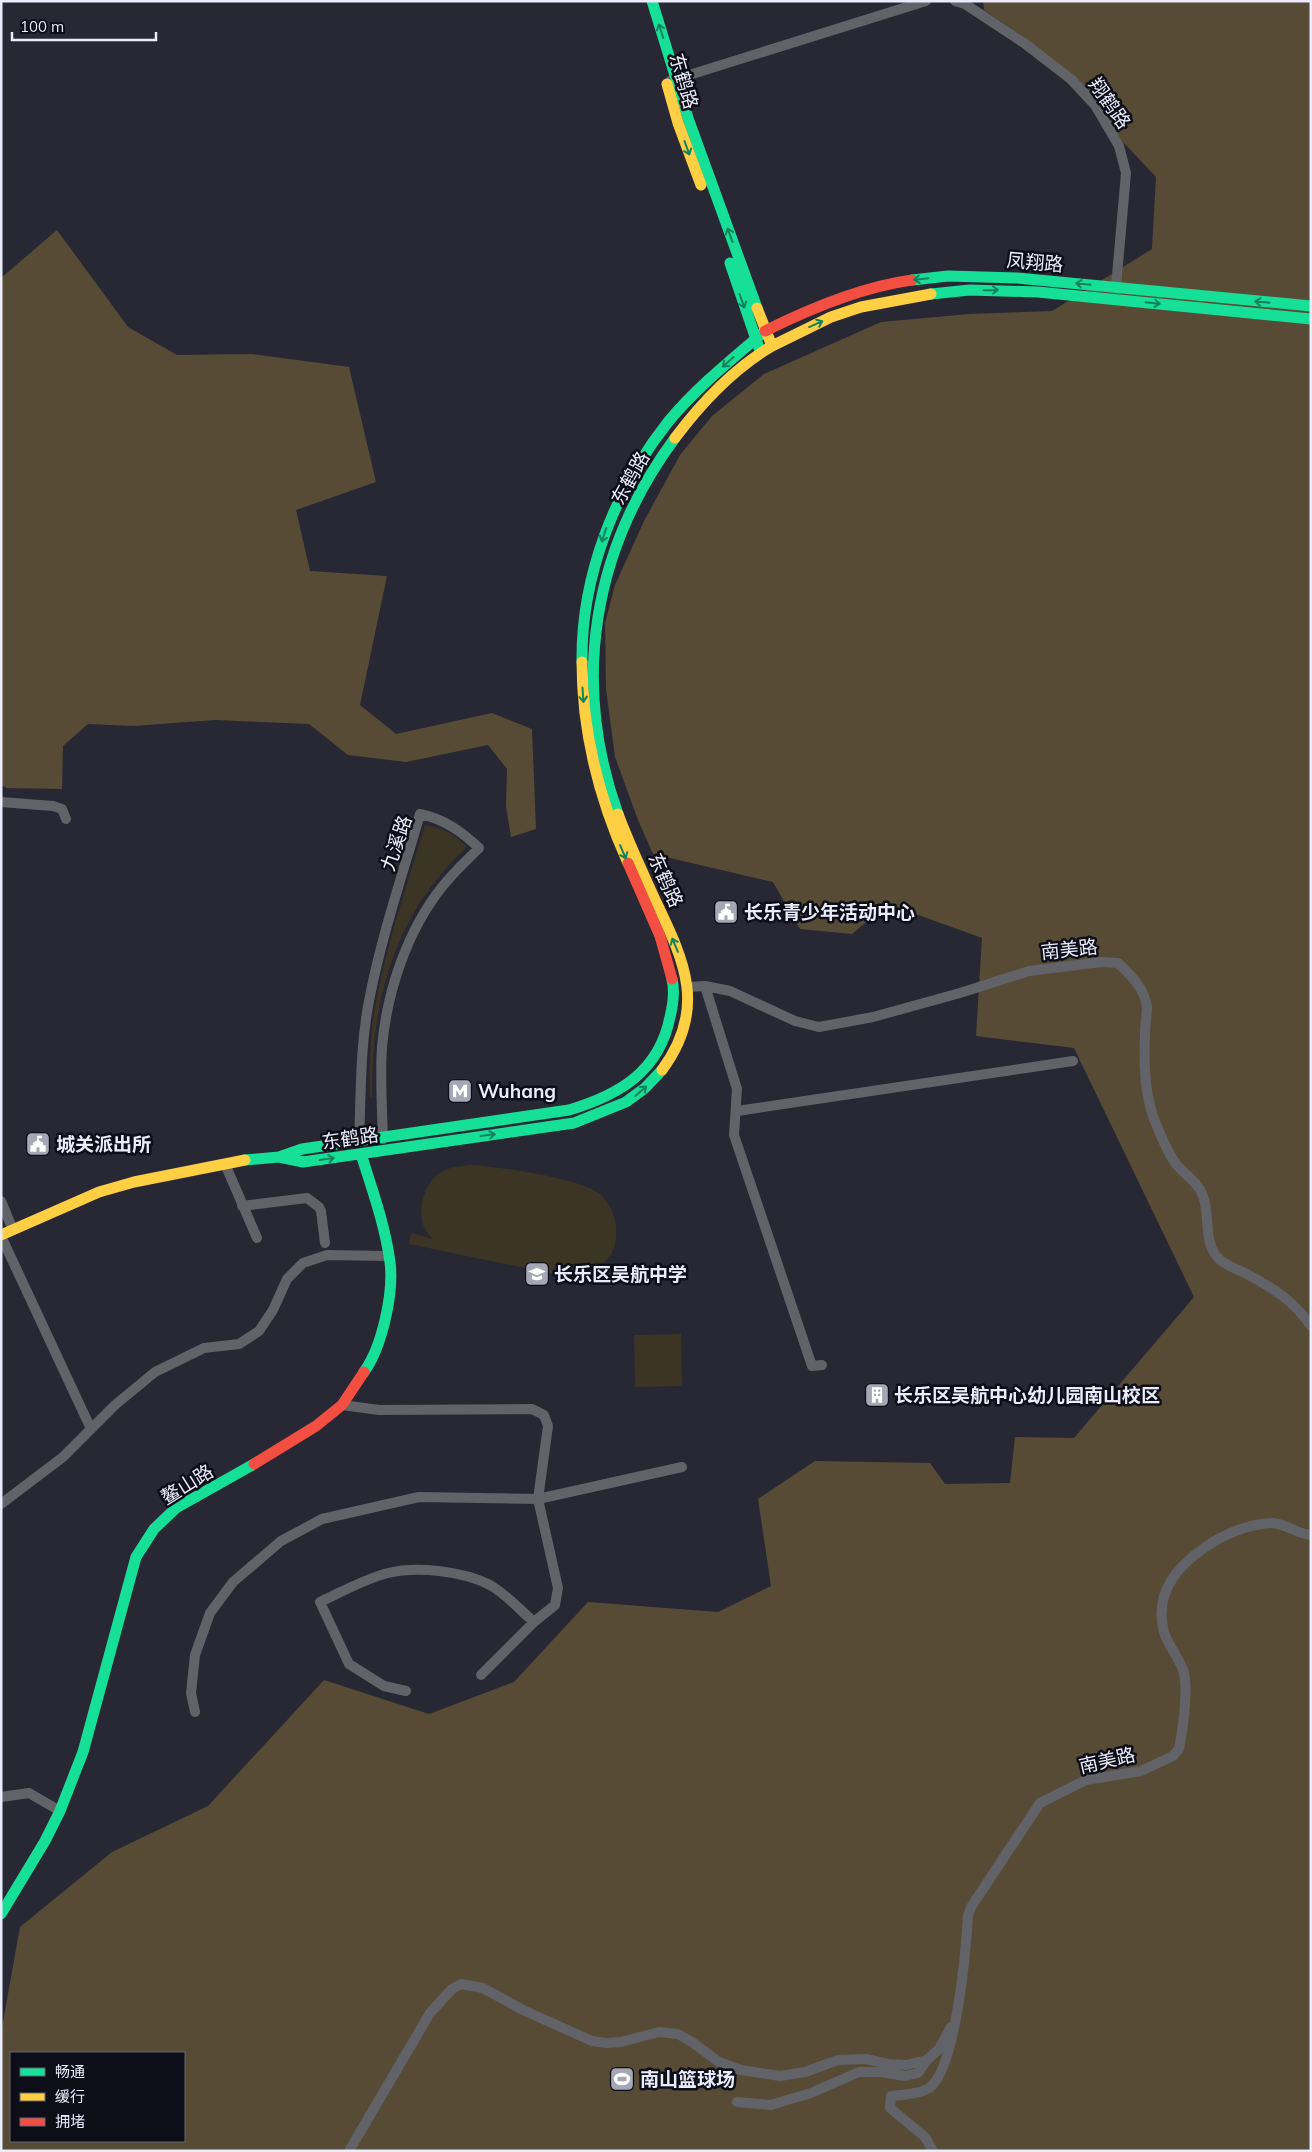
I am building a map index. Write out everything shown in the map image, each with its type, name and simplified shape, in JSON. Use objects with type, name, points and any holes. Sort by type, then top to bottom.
[{"type":"main road","name":"东鹤路","points":[[642,1],[672,80]]},
{"type":"main road","name":"东鹤路","points":[[652,1],[684,122],[755,339],[762,352]]},
{"type":"main road","name":"东鹤路","points":[[279,1157],[304,1162],[574,1123],[612,1109],[633,1098],[650,1082],[674,1051],[685,1021],[688,987],[678,952],[623,826],[607,775],[600,744],[593,693],[594,630],[599,601],[610,562],[642,491],[661,457],[709,397],[743,365],[772,346],[684,122]]},
{"type":"main road","name":"凤翔路","points":[[765,330],[854,293],[905,281],[967,276],[993,276],[1311,306]]},
{"type":"main road","name":"凤翔路","points":[[772,346],[831,317],[861,307],[935,293],[970,290],[1038,292],[1311,319]]},
{"type":"main road","name":"东鹤路","points":[[1,1235],[108,1190],[142,1180],[225,1164],[279,1157],[302,1149],[545,1115],[592,1104],[623,1088],[645,1071],[663,1044],[671,1022],[673,979],[652,916],[609,819],[591,760],[582,687],[583,630],[596,561],[607,526],[645,456],[665,426],[689,398],[765,330]]},
{"type":"main road","name":"鳌山路","points":[[1,1914],[45,1841],[60,1811],[83,1752],[136,1557],[154,1529],[176,1508],[316,1426],[342,1405],[367,1368],[387,1314],[390,1263],[377,1204],[361,1154]]},
{"type":"street","points":[[672,80],[926,1]]},
{"type":"street","name":"翔鹤路","points":[[955,1],[965,4],[1024,43],[1072,80],[1095,105],[1119,146],[1126,173],[1116,287]]},
{"type":"street","points":[[1,802],[53,806],[62,809],[66,819]]},
{"type":"street","name":"九溪路","points":[[359,1142],[363,1038],[368,1002],[376,967],[420,814],[447,823],[464,834],[479,848],[441,888],[423,915],[410,940],[394,984],[382,1046],[383,1138]]},
{"type":"street","name":"南美路","points":[[688,987],[705,986],[730,991],[795,1021],[819,1027],[873,1017],[960,993],[1029,971],[1101,962],[1118,963],[1142,990],[1147,1006],[1144,1056],[1147,1095],[1153,1116],[1169,1153],[1203,1195],[1208,1239],[1213,1251],[1221,1261],[1278,1291],[1301,1311],[1311,1326]]},
{"type":"street","points":[[705,986],[737,1089],[734,1135],[812,1366],[822,1365]]},
{"type":"street","points":[[737,1111],[1074,1061]]},
{"type":"street","points":[[225,1164],[257,1238]]},
{"type":"street","points":[[242,1206],[307,1198],[319,1207],[325,1243]]},
{"type":"street","points":[[1,1201],[13,1230]]},
{"type":"street","points":[[1,1235],[91,1429]]},
{"type":"street","points":[[1,1504],[63,1457],[115,1405],[155,1372],[204,1348],[239,1344],[259,1331],[273,1310],[287,1279],[303,1264],[327,1255],[388,1256]]},
{"type":"street","points":[[342,1405],[379,1410],[532,1409],[544,1415],[548,1426],[538,1498],[558,1588],[555,1605],[534,1622],[481,1675]]},
{"type":"street","points":[[195,1712],[191,1693],[196,1655],[210,1613],[233,1582],[281,1541],[322,1519],[419,1497],[538,1498],[682,1467]]},
{"type":"street","name":"南美路","points":[[933,2151],[925,2137],[890,2108],[890,2101],[891,2096],[918,2092],[929,2088],[936,2080],[947,2057],[962,1976],[968,1916],[971,1907],[1040,1803],[1086,1780],[1141,1771],[1173,1756],[1179,1749],[1185,1691],[1184,1673],[1164,1632],[1162,1619],[1163,1603],[1168,1586],[1177,1570],[1192,1556],[1210,1544],[1234,1532],[1258,1524],[1273,1523],[1311,1535]]},
{"type":"street","points":[[406,1691],[384,1686],[349,1664],[320,1602],[362,1582],[389,1573],[422,1570],[467,1575],[483,1582],[509,1600],[534,1622]]},
{"type":"street","points":[[1,1797],[29,1793],[60,1811]]},
{"type":"street","points":[[349,2151],[430,2013],[452,1989],[461,1984],[482,1988],[524,2010],[592,2041],[606,2043],[621,2042],[659,2032],[678,2034],[719,2062],[758,2074],[780,2076],[805,2072],[838,2060],[853,2058],[906,2065],[927,2060]]},
{"type":"street","points":[[736,2102],[771,2104],[811,2093],[859,2072],[881,2072],[905,2076],[918,2073],[927,2060],[939,2049],[955,2018]]},
{"type":"shaded area","points":[[983,1],[1311,1],[1311,2151],[1,2151],[1,2033],[20,1927],[112,1852],[208,1806],[324,1680],[429,1714],[514,1682],[588,1602],[718,1612],[771,1586],[758,1499],[815,1461],[930,1463],[945,1484],[1010,1483],[1015,1437],[1074,1438],[1194,1297],[1074,1048],[976,1036],[982,938],[888,904],[852,934],[800,929],[773,882],[653,854],[638,820],[615,757],[606,689],[605,623],[615,585],[644,521],[680,455],[712,416],[764,374],[881,322],[969,314],[1052,311],[1152,249],[1156,177],[1024,37],[984,10]]},
{"type":"shaded area","points":[[57,230],[128,327],[177,355],[252,354],[349,367],[376,482],[296,510],[310,571],[387,576],[360,705],[396,734],[492,713],[532,729],[536,829],[511,837],[506,806],[507,769],[488,745],[406,762],[348,755],[309,724],[215,720],[133,726],[88,724],[63,746],[62,789],[7,788],[1,785],[1,278]]},
{"type":"shaded area","points":[[425,825],[448,832],[467,847],[442,873],[421,901],[405,930],[392,961],[382,993],[376,1027],[372,1097],[370,1097],[370,1050],[376,1002],[392,935]]},
{"type":"shaded area","points":[[471,1165],[540,1174],[592,1189],[605,1200],[612,1211],[616,1224],[615,1244],[610,1255],[602,1264],[592,1271],[580,1275],[578,1279],[409,1244],[411,1233],[433,1239],[425,1229],[421,1215],[423,1198],[430,1183],[444,1170]]},
{"type":"shaded area","points":[[681,1334],[682,1386],[635,1387],[634,1335]]},
{"type":"traffic: fast","points":[[652,1],[689,121],[757,308]]},
{"type":"traffic: fast","points":[[730,263],[759,348]]},
{"type":"traffic: fast","points":[[912,280],[948,276],[1017,278],[1311,306]]},
{"type":"traffic: fast","points":[[931,294],[970,290],[1038,292],[1311,319]]},
{"type":"traffic: fast","points":[[582,662],[583,630],[595,566],[617,505],[632,476],[668,422],[690,398],[765,331]]},
{"type":"traffic: fast","points":[[618,814],[604,765],[595,716],[593,667],[598,619],[608,572],[624,526],[647,481],[675,438]]},
{"type":"traffic: fast","points":[[245,1160],[279,1157],[302,1149],[569,1110],[604,1097],[634,1078],[657,1053],[665,1036],[673,1003],[672,979]]},
{"type":"traffic: fast","points":[[279,1157],[303,1162],[574,1123],[626,1102],[645,1088],[662,1070]]},
{"type":"traffic: fast","points":[[361,1154],[385,1234],[391,1275],[388,1304],[381,1334],[376,1349],[364,1372]]},
{"type":"traffic: fast","points":[[1,1914],[45,1841],[60,1811],[83,1752],[136,1557],[154,1529],[176,1508],[254,1464]]},
{"type":"traffic: slow","points":[[667,84],[678,123],[701,185]]},
{"type":"traffic: slow","points":[[772,346],[831,317],[861,307],[931,294]]},
{"type":"traffic: slow","points":[[675,438],[719,387],[744,365],[772,346],[757,308]]},
{"type":"traffic: slow","points":[[582,662],[585,714],[594,765],[609,814],[628,863]]},
{"type":"traffic: slow","points":[[618,814],[676,945],[683,965],[687,986],[688,1006],[684,1026],[676,1048],[662,1070]]},
{"type":"traffic: slow","points":[[1,1235],[99,1192],[134,1182],[245,1160]]},
{"type":"traffic: jam","points":[[765,331],[800,314],[855,293],[912,280]]},
{"type":"traffic: jam","points":[[628,863],[660,936],[672,979]]},
{"type":"traffic: jam","points":[[254,1464],[316,1426],[342,1405],[364,1372]]},
{"type":"place","name":"长乐青少年活动中心","points":[[726,912]]},
{"type":"place","name":"Wuhang","points":[[460,1091]]},
{"type":"place","name":"城关派出所","points":[[38,1144]]},
{"type":"place","name":"长乐区吴航中学","points":[[537,1274]]},
{"type":"place","name":"长乐区吴航中心幼儿园南山校区","points":[[877,1395]]},
{"type":"place","name":"南山篮球场","points":[[622,2079]]}]
